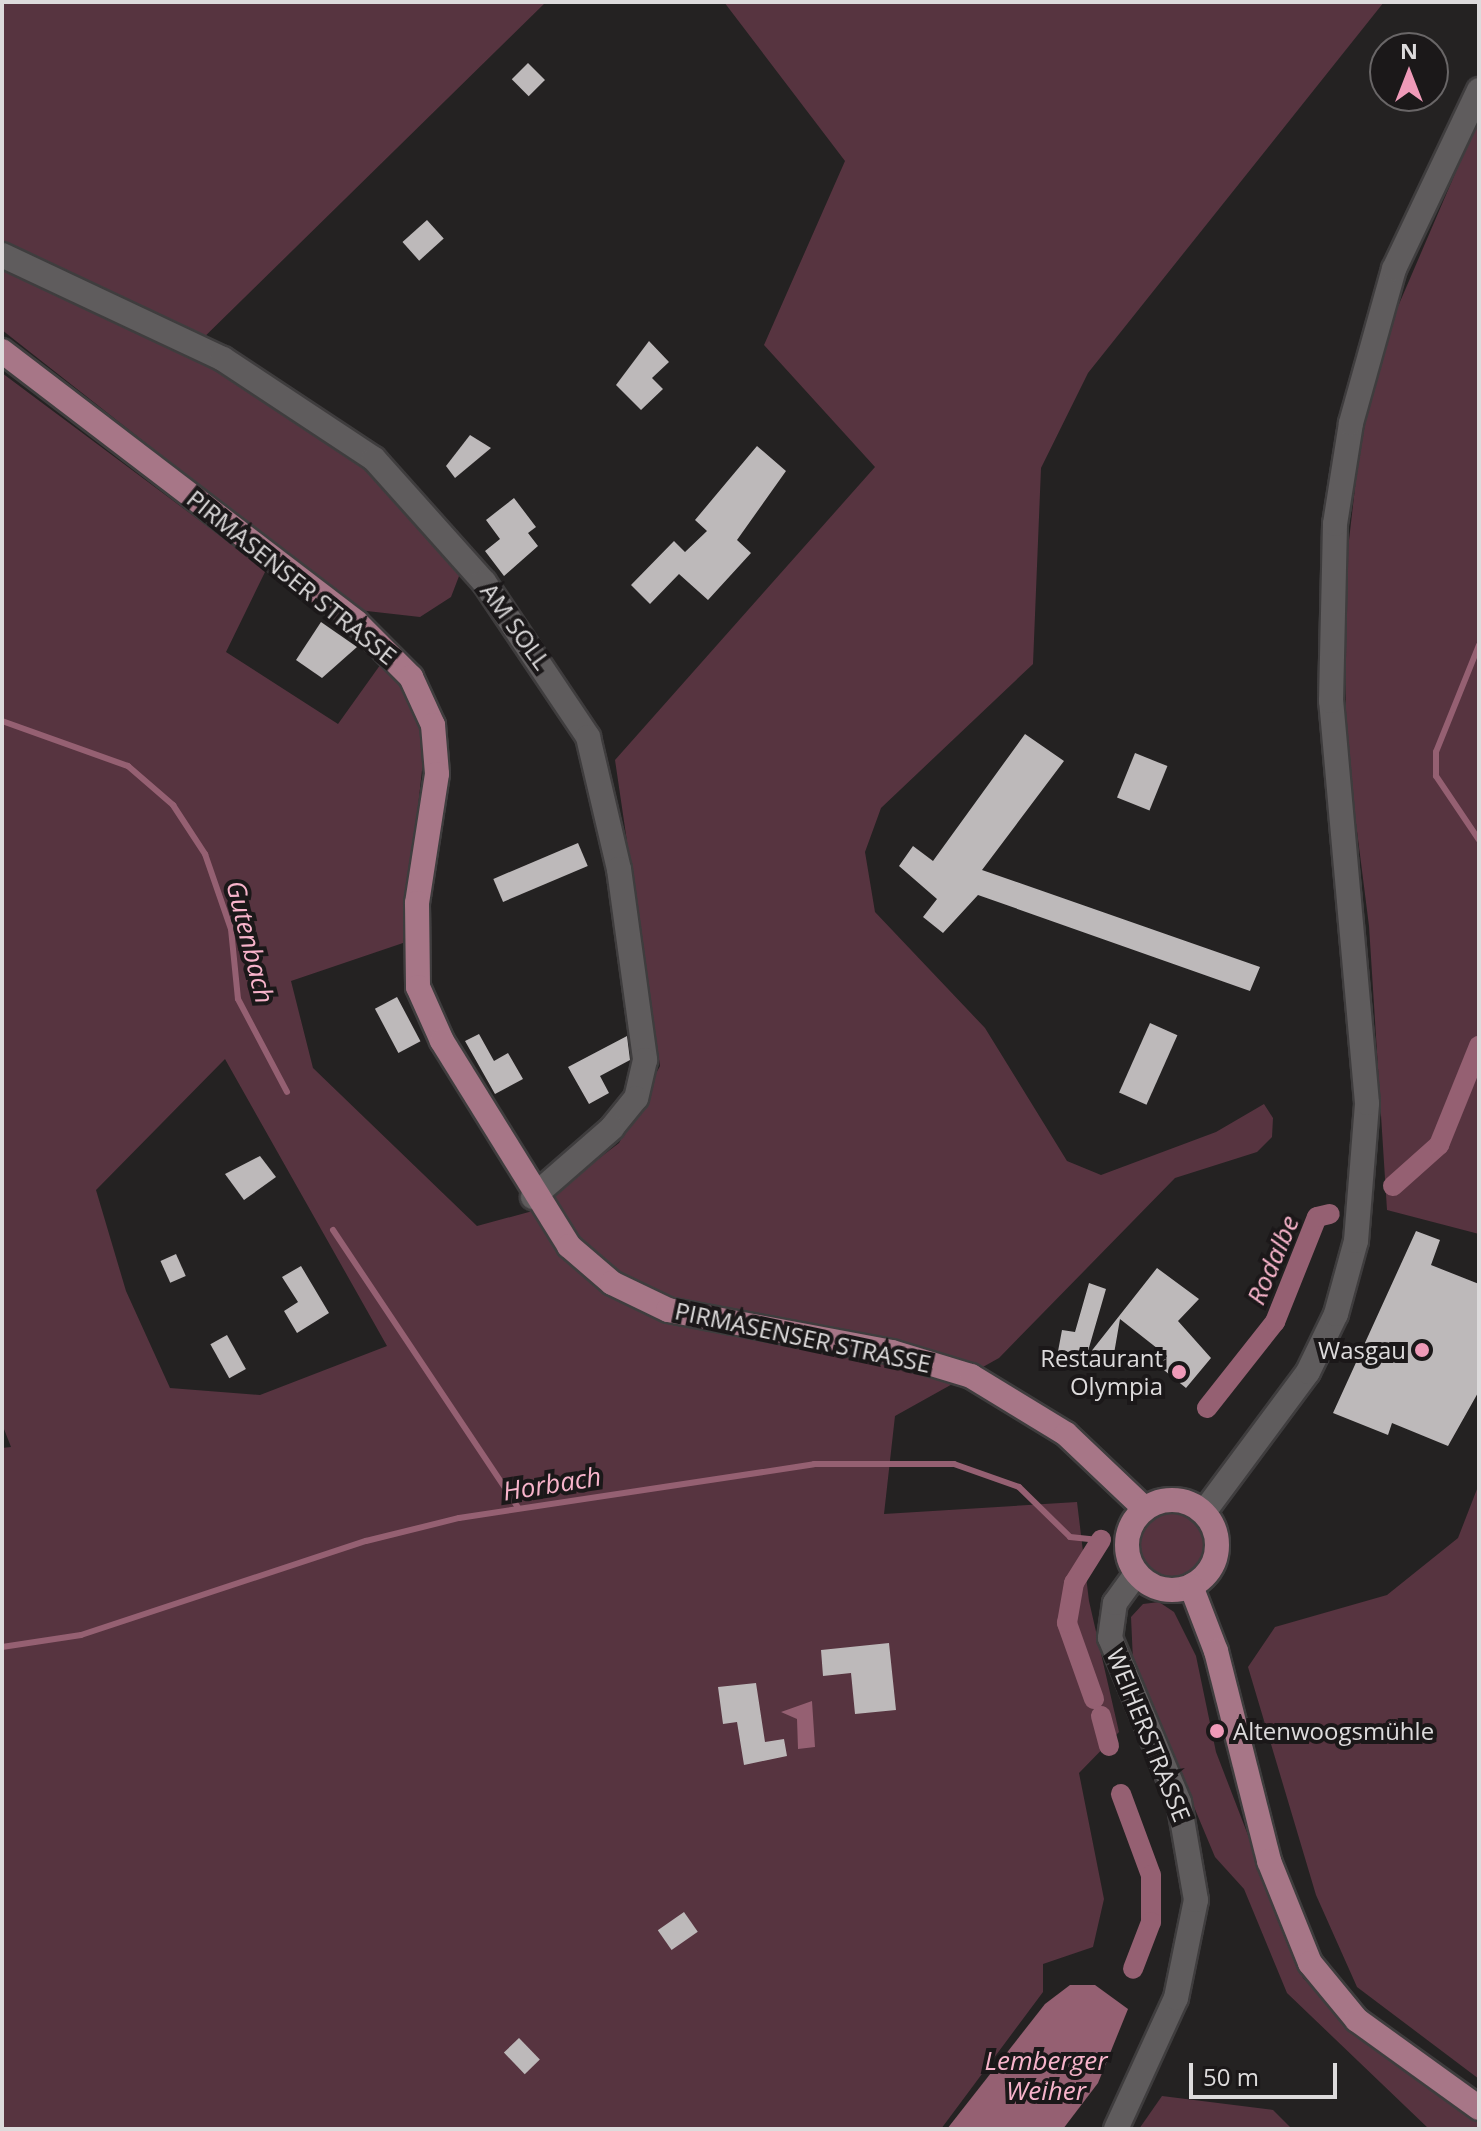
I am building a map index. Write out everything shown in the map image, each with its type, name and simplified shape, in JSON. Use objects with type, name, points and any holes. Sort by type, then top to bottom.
[{"type":"main road","name":"PIRMASENSER STRASSE","points":[[2,351],[356,622],[411,677],[433,725],[437,774],[417,903],[418,987],[533,1197],[590,1268],[639,1298],[700,1318],[892,1352],[971,1376],[1066,1434],[1144,1508]]},
{"type":"main road","points":[[1169,1499],[1204,1512],[1217,1546],[1210,1570],[1191,1586],[1168,1590],[1136,1574],[1128,1532],[1144,1508],[1169,1499]]},
{"type":"main road","points":[[1191,1586],[1216,1651],[1269,1861],[1310,1963],[1357,2020],[1479,2108]]},
{"type":"street","points":[[1204,1512],[1308,1372],[1336,1314],[1356,1241],[1367,1087],[1331,701],[1335,524],[1381,308],[1417,214],[1479,90]]},
{"type":"street","name":"AM SOLL","points":[[2,255],[223,359],[374,459],[484,582],[588,737],[617,855],[645,1060],[636,1098],[612,1128],[533,1197]]},
{"type":"street","name":"WEIHERSTRASSE","points":[[1116,2129],[1176,1998],[1196,1900],[1179,1802],[1110,1638],[1115,1603],[1136,1574]]},
{"type":"shaded area","points":[[2,2],[546,2],[192,349],[372,465],[461,571],[451,597],[420,617],[358,610],[2,330]]},
{"type":"shaded area","points":[[724,2],[1384,2],[1088,373],[1041,468],[1033,664],[881,808],[865,852],[875,912],[985,1028],[1067,1161],[1101,1175],[1216,1132],[1264,1104],[1273,1118],[1272,1137],[1257,1152],[1175,1178],[999,1358],[895,1416],[884,1514],[1077,1502],[1089,1601],[1119,1732],[1079,1773],[1104,1899],[1093,1947],[1043,1964],[1043,1992],[941,2129],[2,2129],[2,1448],[11,1447],[2,1424],[2,373],[266,570],[226,652],[338,724],[383,661],[413,705],[425,743],[403,943],[291,981],[313,1068],[477,1226],[529,1212],[619,1143],[660,1066],[615,760],[875,467],[764,345],[845,161]],"holes":[[[225,1059],[387,1346],[260,1395],[170,1388],[126,1291],[96,1190]]]},
{"type":"shaded area","points":[[1479,118],[1479,1234],[1387,1210],[1369,926],[1346,744],[1345,575],[1360,444],[1384,339]]},
{"type":"shaded area","points":[[1479,1484],[1479,2079],[1357,1987],[1316,1895],[1248,1667],[1275,1627],[1387,1595],[1458,1538]]},
{"type":"shaded area","points":[[1172,1510],[1185,1512],[1200,1525],[1205,1543],[1203,1556],[1190,1571],[1172,1576],[1159,1574],[1144,1561],[1139,1543],[1141,1530],[1154,1515]]},
{"type":"shaded area","points":[[1159,1602],[1174,1612],[1196,1656],[1216,1752],[1303,1978],[1363,2042],[1479,2122],[1479,2129],[1429,2129],[1287,1993],[1244,1889],[1215,1857],[1133,1661],[1131,1617],[1143,1604]]},
{"type":"shaded area","points":[[1162,2096],[1273,2110],[1292,2129],[1139,2129]]},
{"type":"water","points":[[812,1701],[815,1747],[798,1749],[797,1719],[781,1712]]},
{"type":"water","name":"Lemberger Weiher","points":[[1070,1985],[1095,1985],[1128,2009],[1098,2083],[1063,2129],[947,2129],[1045,2004]]},
{"type":"building","points":[[528,63],[545,80],[529,96],[512,79]]},
{"type":"building","points":[[427,220],[444,239],[419,261],[402,242]]},
{"type":"building","points":[[649,341],[669,362],[652,378],[663,389],[641,410],[616,385]]},
{"type":"building","points":[[470,435],[491,448],[455,478],[446,466]]},
{"type":"building","points":[[757,446],[786,471],[737,540],[751,553],[708,600],[679,574],[650,604],[631,585],[674,541],[685,552],[707,531],[695,520]]},
{"type":"building","points":[[514,498],[536,527],[528,533],[538,546],[504,576],[485,551],[500,539],[486,520]]},
{"type":"building","points":[[321,622],[357,647],[322,678],[296,660]]},
{"type":"building","points":[[1025,734],[1064,761],[982,870],[1260,967],[1250,991],[978,895],[943,933],[923,917],[937,899],[899,866],[913,846],[933,861]]},
{"type":"building","points":[[1135,753],[1167,766],[1149,811],[1117,798]]},
{"type":"building","points":[[578,843],[588,866],[503,902],[493,879]]},
{"type":"building","points":[[397,997],[420,1041],[398,1053],[375,1009]]},
{"type":"building","points":[[1150,1023],[1177,1035],[1146,1105],[1119,1092]]},
{"type":"building","points":[[479,1034],[494,1061],[508,1053],[523,1079],[495,1094],[465,1041]]},
{"type":"building","points":[[627,1036],[630,1060],[600,1076],[609,1093],[589,1104],[568,1067]]},
{"type":"building","points":[[260,1156],[276,1177],[244,1200],[225,1174]]},
{"type":"building","name":"Wasgau","points":[[1416,1231],[1440,1240],[1431,1265],[1479,1284],[1479,1391],[1448,1446],[1392,1423],[1388,1435],[1333,1413]]},
{"type":"building","points":[[176,1254],[186,1276],[170,1283],[160,1261]]},
{"type":"building","points":[[301,1266],[329,1313],[297,1333],[284,1311],[298,1302],[282,1277]]},
{"type":"building","points":[[1157,1268],[1199,1299],[1178,1321],[1211,1358],[1186,1388],[1159,1366],[1167,1356],[1120,1319],[1111,1371],[1056,1362],[1062,1330],[1075,1332],[1089,1283],[1106,1289],[1086,1358]]},
{"type":"building","points":[[227,1335],[246,1369],[229,1378],[210,1344]]},
{"type":"building","points":[[889,1643],[896,1710],[855,1714],[851,1673],[823,1676],[821,1650]]},
{"type":"building","points":[[756,1683],[765,1742],[784,1739],[787,1756],[744,1765],[737,1722],[723,1724],[718,1687]]},
{"type":"building","points":[[684,1912],[698,1932],[672,1950],[658,1930]]},
{"type":"building","points":[[519,2038],[540,2060],[525,2074],[504,2053]]},
{"type":"waterway","name":"Rodalbe","points":[[1479,645],[1436,752],[1436,776],[1479,840]]},
{"type":"waterway","name":"Gutenbach","points":[[2,721],[128,766],[173,805],[205,854],[231,929],[238,999],[287,1092]]},
{"type":"waterway","name":"Rodalbe","points":[[1393,1186],[1439,1145],[1479,1046]]},
{"type":"waterway","name":"Rodalbe","points":[[1207,1408],[1275,1322],[1317,1217],[1330,1214]]},
{"type":"waterway","name":"Gutenbach","points":[[333,1230],[518,1507]]},
{"type":"waterway","name":"Horbach","points":[[2,1647],[81,1635],[366,1541],[459,1518],[814,1464],[954,1464],[1019,1487],[1070,1537],[1101,1540]]},
{"type":"waterway","name":"Rodalbe","points":[[1094,1699],[1067,1623],[1074,1583],[1101,1540]]},
{"type":"waterway","name":"Rodalbe","points":[[1101,1716],[1109,1746]]},
{"type":"waterway","name":"Rodalbe","points":[[1121,1794],[1151,1875],[1151,1922],[1133,1969]]},
{"type":"place","name":"Wasgau","points":[[1422,1350]]},
{"type":"place","name":"Restaurant Olympia","points":[[1179,1372]]},
{"type":"place","name":"Altenwoogsmühle","points":[[1217,1731]]}]
